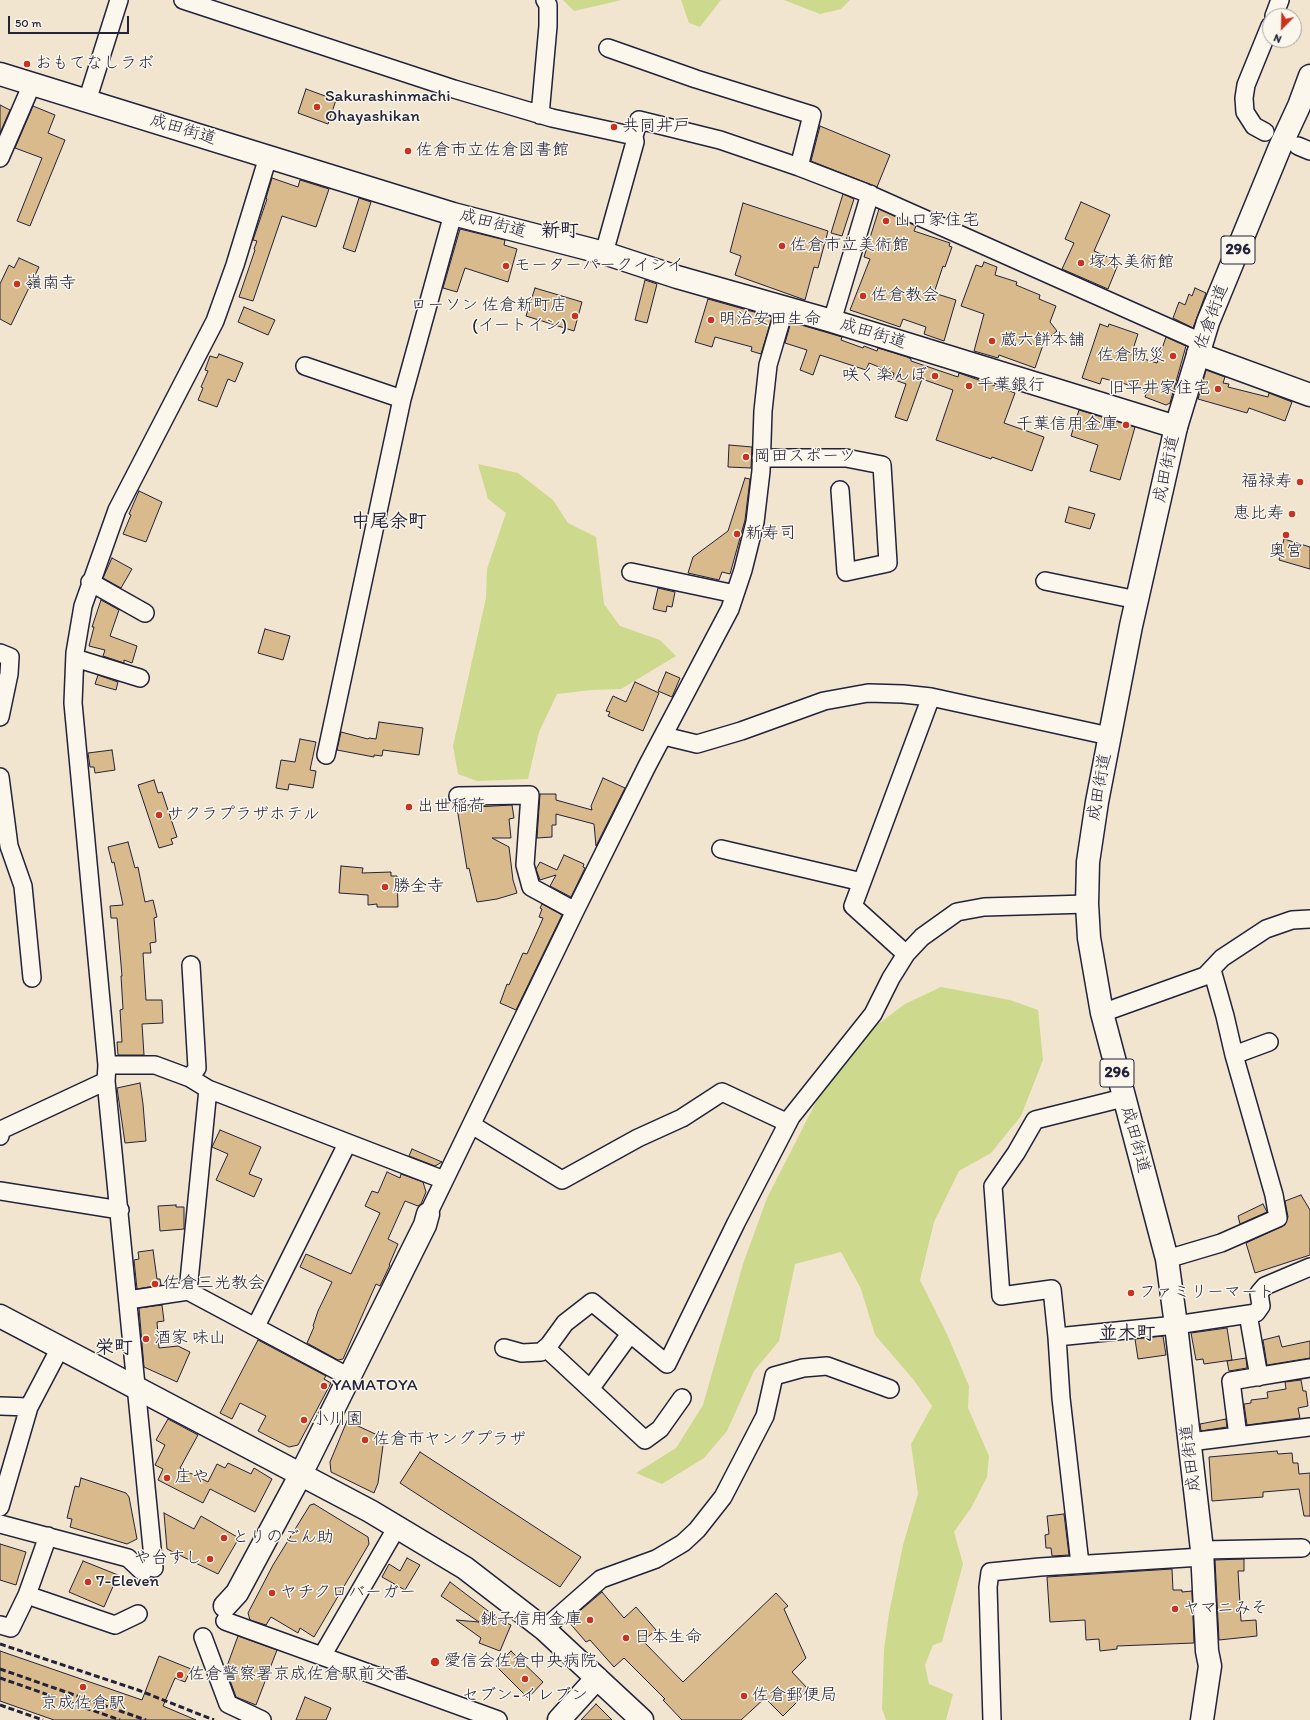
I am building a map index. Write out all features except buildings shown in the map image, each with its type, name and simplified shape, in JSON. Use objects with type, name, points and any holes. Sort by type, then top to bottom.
[{"type":"main road","name":"成田街道","points":[[0,74],[453,214],[604,253],[676,277],[832,321],[1176,427],[1137,600],[1109,736],[1088,862],[1087,904],[1089,938],[1102,1013],[1123,1098],[1167,1260],[1190,1442],[1202,1554],[1207,1651],[1210,1666],[1202,1720]]},
{"type":"main road","name":"佐倉街道","points":[[1176,427],[1199,348],[1280,147],[1305,108],[1310,76]]},
{"type":"main road","points":[[1199,348],[1310,395]]},
{"type":"main road","points":[[225,1613],[301,1474],[425,1225],[428,1214]]},
{"type":"main road","points":[[0,1316],[301,1474],[397,1527],[465,1568],[544,1629],[642,1720]]},
{"type":"main road","points":[[559,1720],[597,1678]]},
{"type":"street","points":[[87,101],[118,0]]},
{"type":"street","points":[[183,0],[447,87],[540,115],[634,136]]},
{"type":"street","points":[[540,115],[548,26],[548,5],[546,0]]},
{"type":"street","points":[[1262,46],[1246,85],[1244,98],[1246,112],[1254,126],[1265,132]]},
{"type":"street","points":[[608,48],[696,79],[812,115],[799,167]]},
{"type":"street","points":[[0,158],[32,84]]},
{"type":"street","points":[[604,253],[635,142],[634,136],[639,120],[720,140],[799,167],[870,194],[1199,348]]},
{"type":"street","points":[[0,1524],[128,1558],[149,1570],[137,1388],[73,703],[75,658],[82,606],[117,510],[215,321],[235,265],[268,157]]},
{"type":"street","points":[[832,321],[870,194]]},
{"type":"street","points":[[326,755],[402,399],[453,214]]},
{"type":"street","points":[[428,1214],[575,911],[730,609],[743,570],[755,522],[768,365],[785,308]]},
{"type":"street","points":[[305,366],[402,399]]},
{"type":"street","points":[[761,458],[846,458],[882,465],[888,563],[846,572],[840,490]]},
{"type":"street","points":[[631,572],[735,594]]},
{"type":"street","points":[[1045,581],[1137,600]]},
{"type":"street","points":[[90,582],[144,613]]},
{"type":"street","points":[[0,653],[10,657],[9,674],[0,717]]},
{"type":"street","points":[[75,658],[140,678]]},
{"type":"street","points":[[664,736],[697,744],[741,731],[824,701],[868,693],[903,694],[931,697],[1109,736]]},
{"type":"street","points":[[906,954],[853,906],[931,697]]},
{"type":"street","points":[[0,777],[9,846],[24,886],[32,978]]},
{"type":"street","points":[[458,796],[530,795],[524,865],[531,887],[575,911]]},
{"type":"street","points":[[721,849],[862,882]]},
{"type":"street","points":[[504,1348],[522,1353],[541,1352],[546,1348],[565,1323],[592,1302],[667,1364],[736,1223],[788,1123],[873,1014],[891,978],[906,954],[922,937],[957,912],[984,907],[1087,904]]},
{"type":"street","points":[[1102,1013],[1205,976],[1222,958],[1266,929],[1292,920],[1310,919]]},
{"type":"street","points":[[190,1078],[197,1068],[192,965]]},
{"type":"street","points":[[1167,1260],[1221,1243],[1278,1218],[1274,1195],[1234,1055],[1212,970]]},
{"type":"street","points":[[1234,1055],[1269,1042]]},
{"type":"street","points":[[0,1136],[1,1130],[107,1073],[155,1066],[190,1078],[208,1089],[444,1180]]},
{"type":"street","points":[[188,1291],[208,1089]]},
{"type":"street","points":[[472,1125],[562,1180],[638,1138],[682,1118],[722,1092],[788,1123]]},
{"type":"street","points":[[1080,1564],[1060,1398],[1057,1337],[1052,1289],[1001,1296],[993,1186],[1016,1153],[1035,1120],[1123,1098]]},
{"type":"street","points":[[256,1326],[348,1144]]},
{"type":"street","points":[[0,1191],[120,1210]]},
{"type":"street","points":[[1057,1337],[1176,1326],[1256,1313],[1261,1306],[1260,1293],[1266,1286],[1310,1267]]},
{"type":"street","points":[[128,1300],[188,1291],[350,1377]]},
{"type":"street","points":[[1248,1314],[1259,1377]]},
{"type":"street","points":[[590,1389],[630,1334]]},
{"type":"street","points":[[0,1507],[29,1407],[60,1348]]},
{"type":"street","points":[[546,1348],[645,1440],[660,1429],[682,1398]]},
{"type":"street","points":[[544,1629],[601,1579],[656,1559],[683,1543],[697,1530],[723,1498],[765,1416],[774,1376],[803,1368],[827,1366],[890,1389]]},
{"type":"street","points":[[1238,1436],[1231,1381],[1310,1368]]},
{"type":"street","points":[[0,1406],[29,1407]]},
{"type":"street","points":[[1190,1442],[1310,1427]]},
{"type":"street","points":[[322,1656],[397,1527]]},
{"type":"street","points":[[0,1625],[12,1628],[48,1536]]},
{"type":"street","points":[[992,1720],[988,1587],[990,1572],[1202,1554],[1302,1548]]},
{"type":"street","points":[[26,1595],[115,1624],[138,1614]]},
{"type":"street","points":[[225,1613],[322,1656],[498,1720]]},
{"type":"street","points":[[204,1637],[228,1704],[262,1720]]},
{"type":"green space","points":[[563,0],[622,0],[574,11]]},
{"type":"green space","points":[[681,0],[721,0],[700,27],[689,23]]},
{"type":"green space","points":[[784,0],[850,0],[841,9],[820,14]]},
{"type":"green space","points":[[478,464],[518,473],[553,500],[568,523],[596,537],[604,604],[620,626],[660,640],[676,656],[621,689],[591,690],[557,694],[539,732],[528,779],[477,781],[458,774],[453,746],[486,598],[487,569],[506,513],[488,499]]},
{"type":"green space","points":[[941,987],[1010,1000],[1038,1010],[1043,1060],[1021,1116],[991,1153],[959,1171],[934,1222],[920,1280],[947,1334],[969,1386],[968,1408],[989,1456],[987,1477],[971,1508],[954,1532],[963,1564],[942,1642],[933,1645],[925,1665],[929,1684],[953,1694],[946,1720],[886,1720],[882,1709],[884,1650],[889,1613],[903,1545],[918,1494],[911,1444],[932,1406],[913,1379],[875,1335],[861,1289],[841,1252],[795,1264],[779,1341],[754,1371],[727,1431],[704,1458],[662,1484],[636,1473],[676,1448],[703,1405],[743,1264],[767,1198],[817,1100],[869,1031],[905,1004]]},
{"type":"railway","points":[[0,1644],[138,1690],[214,1720]]},
{"type":"railway","points":[[0,1669],[146,1720]]},
{"type":"railway","points":[[0,1678],[120,1720]]},
{"type":"railway","points":[[0,1705],[43,1720]]},
{"type":"place","name":"おもてなしラボ","points":[[27,64]]},
{"type":"place","name":"Sakurashinmachi Ohayashikan","points":[[317,107]]},
{"type":"place","name":"共同井戸","points":[[614,127]]},
{"type":"place","name":"佐倉市立佐倉図書館","points":[[408,151]]},
{"type":"place","name":"山口家住宅","points":[[886,221]]},
{"type":"place","name":"佐倉市立美術館","points":[[782,246]]},
{"type":"place","name":"塚本美術館","points":[[1081,263]]},
{"type":"place","name":"モーターパークイシイ","points":[[506,266]]},
{"type":"place","name":"嶺南寺","points":[[17,284]]},
{"type":"place","name":"佐倉教会","points":[[863,296]]},
{"type":"place","name":"ローソン 佐倉新町店 (イートイン)","points":[[575,316]]},
{"type":"place","name":"明治安田生命","points":[[711,320]]},
{"type":"place","name":"蔵六餅本舗","points":[[992,341]]},
{"type":"place","name":"佐倉防災","points":[[1173,356]]},
{"type":"place","name":"咲く楽んぼ","points":[[935,376]]},
{"type":"place","name":"千葉銀行","points":[[969,386]]},
{"type":"place","name":"旧平井家住宅","points":[[1218,389]]},
{"type":"place","name":"千葉信用金庫","points":[[1126,425]]},
{"type":"place","name":"岡田スポーツ","points":[[746,457]]},
{"type":"place","name":"福禄寿","points":[[1300,482]]},
{"type":"place","name":"恵比寿","points":[[1292,514]]},
{"type":"place","name":"新寿司","points":[[737,534]]},
{"type":"place","name":"奥宮","points":[[1286,535]]},
{"type":"place","name":"出世稲荷","points":[[409,807]]},
{"type":"place","name":"サクラプラザホテル","points":[[159,815]]},
{"type":"place","name":"勝全寺","points":[[385,887]]},
{"type":"place","name":"佐倉三光教会","points":[[155,1284]]},
{"type":"place","name":"ファミリーマート","points":[[1131,1293]]},
{"type":"place","name":"酒家 味山","points":[[146,1339]]},
{"type":"place","name":"YAMATOYA","points":[[324,1386]]},
{"type":"place","name":"小川園","points":[[304,1420]]},
{"type":"place","name":"佐倉市ヤングプラザ","points":[[365,1440]]},
{"type":"place","name":"庄や","points":[[167,1478]]},
{"type":"place","name":"とりのごん助","points":[[224,1538]]},
{"type":"place","name":"や台すし","points":[[210,1559]]},
{"type":"place","name":"7-Eleven","points":[[88,1582]]},
{"type":"place","name":"ヤチクロバーガー","points":[[272,1593]]},
{"type":"place","name":"ヤマニみそ","points":[[1175,1609]]},
{"type":"place","name":"銚子信用金庫","points":[[590,1620]]},
{"type":"place","name":"日本生命","points":[[626,1638]]},
{"type":"place","name":"愛信会佐倉中央病院","points":[[435,1662]]},
{"type":"place","name":"佐倉警察署京成佐倉駅前交番","points":[[180,1675]]},
{"type":"place","name":"セブン-イレブン","points":[[525,1679]]},
{"type":"place","name":"京成佐倉駅","points":[[83,1687]]},
{"type":"place","name":"佐倉郵便局","points":[[744,1696]]},
{"type":"district","name":"新町","points":[[560,231]]},
{"type":"district","name":"中尾余町","points":[[389,522]]},
{"type":"district","name":"並木町","points":[[1127,1334]]},
{"type":"district","name":"栄町","points":[[114,1348]]}]
